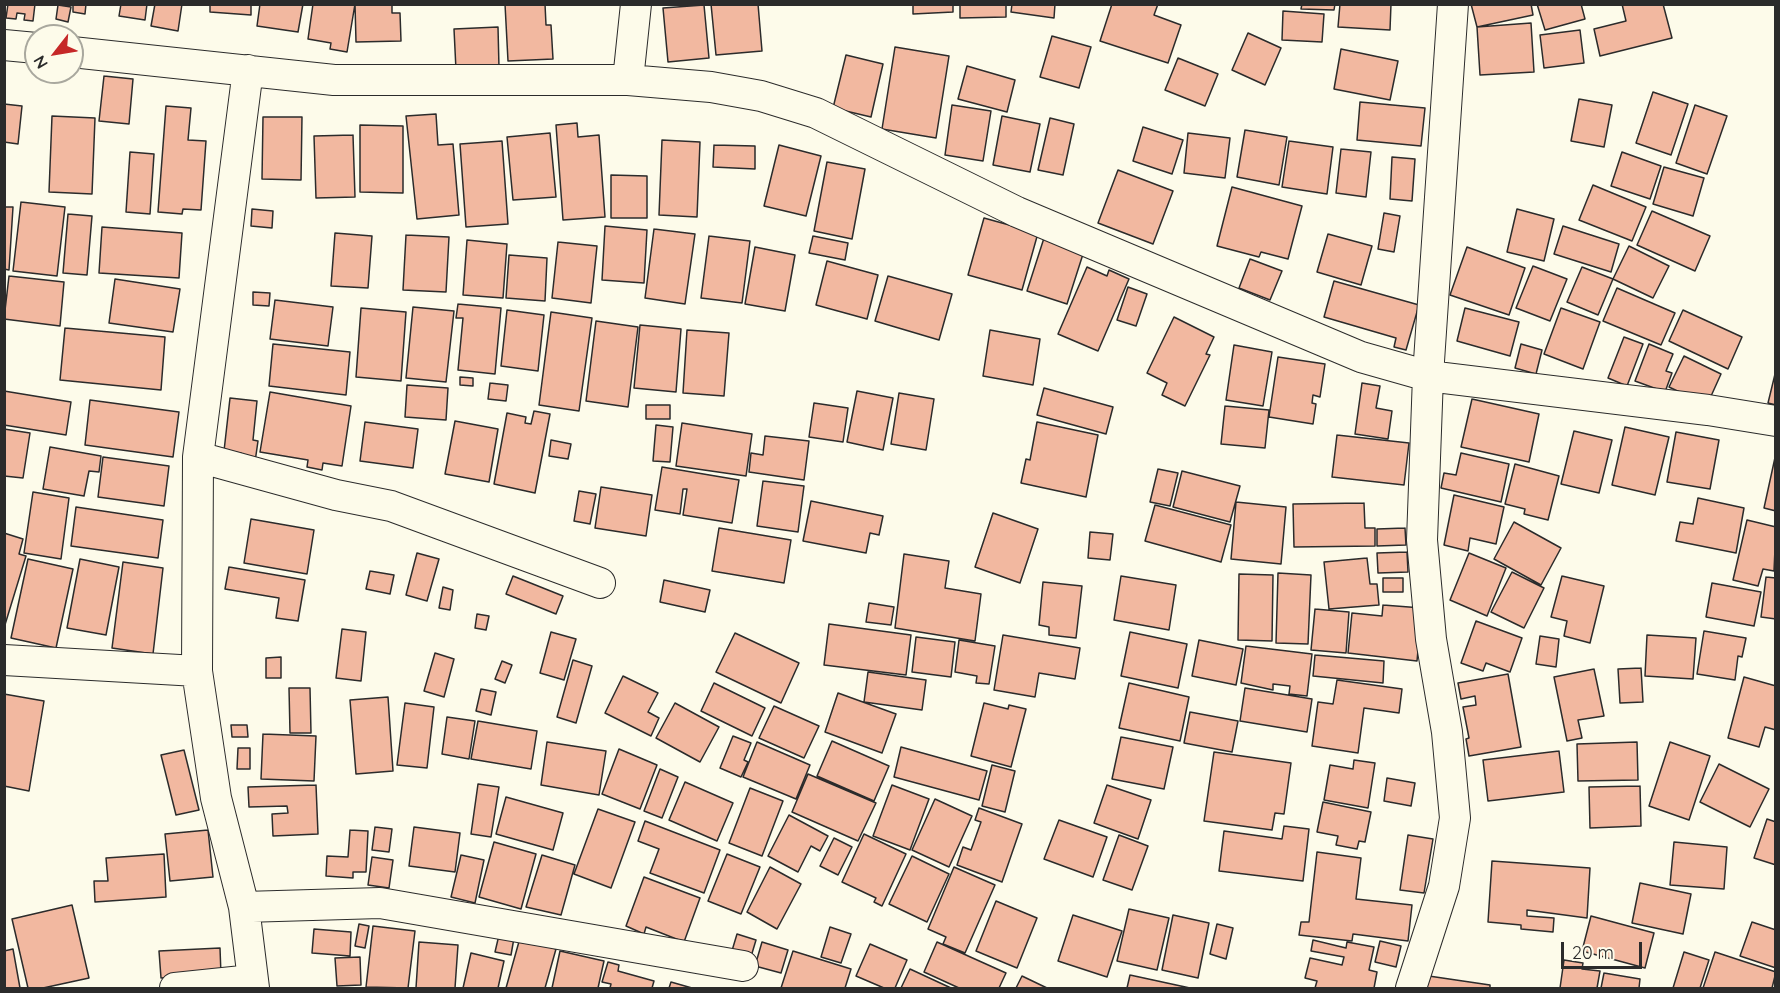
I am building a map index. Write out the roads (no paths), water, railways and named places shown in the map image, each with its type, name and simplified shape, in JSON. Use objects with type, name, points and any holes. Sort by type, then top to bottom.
[{"type":"street","points":[[628,80],[636,4]]},
{"type":"street","points":[[1411,988],[1444,886],[1455,818],[1447,732],[1431,639],[1422,540],[1428,376],[1453,4]]},
{"type":"street","points":[[4,45],[24,47]]},
{"type":"street","points":[[84,53],[334,80],[628,80],[711,87],[760,96],[816,113],[1017,212],[1361,357],[1428,376],[1708,410],[1776,421]]},
{"type":"street","points":[[175,988],[253,984],[244,908],[216,798],[197,671],[198,457],[248,70]]},
{"type":"street","points":[[198,457],[336,495],[391,506],[600,583]]},
{"type":"street","points":[[4,660],[197,671]]},
{"type":"street","points":[[244,908],[380,903],[744,966]]}]
